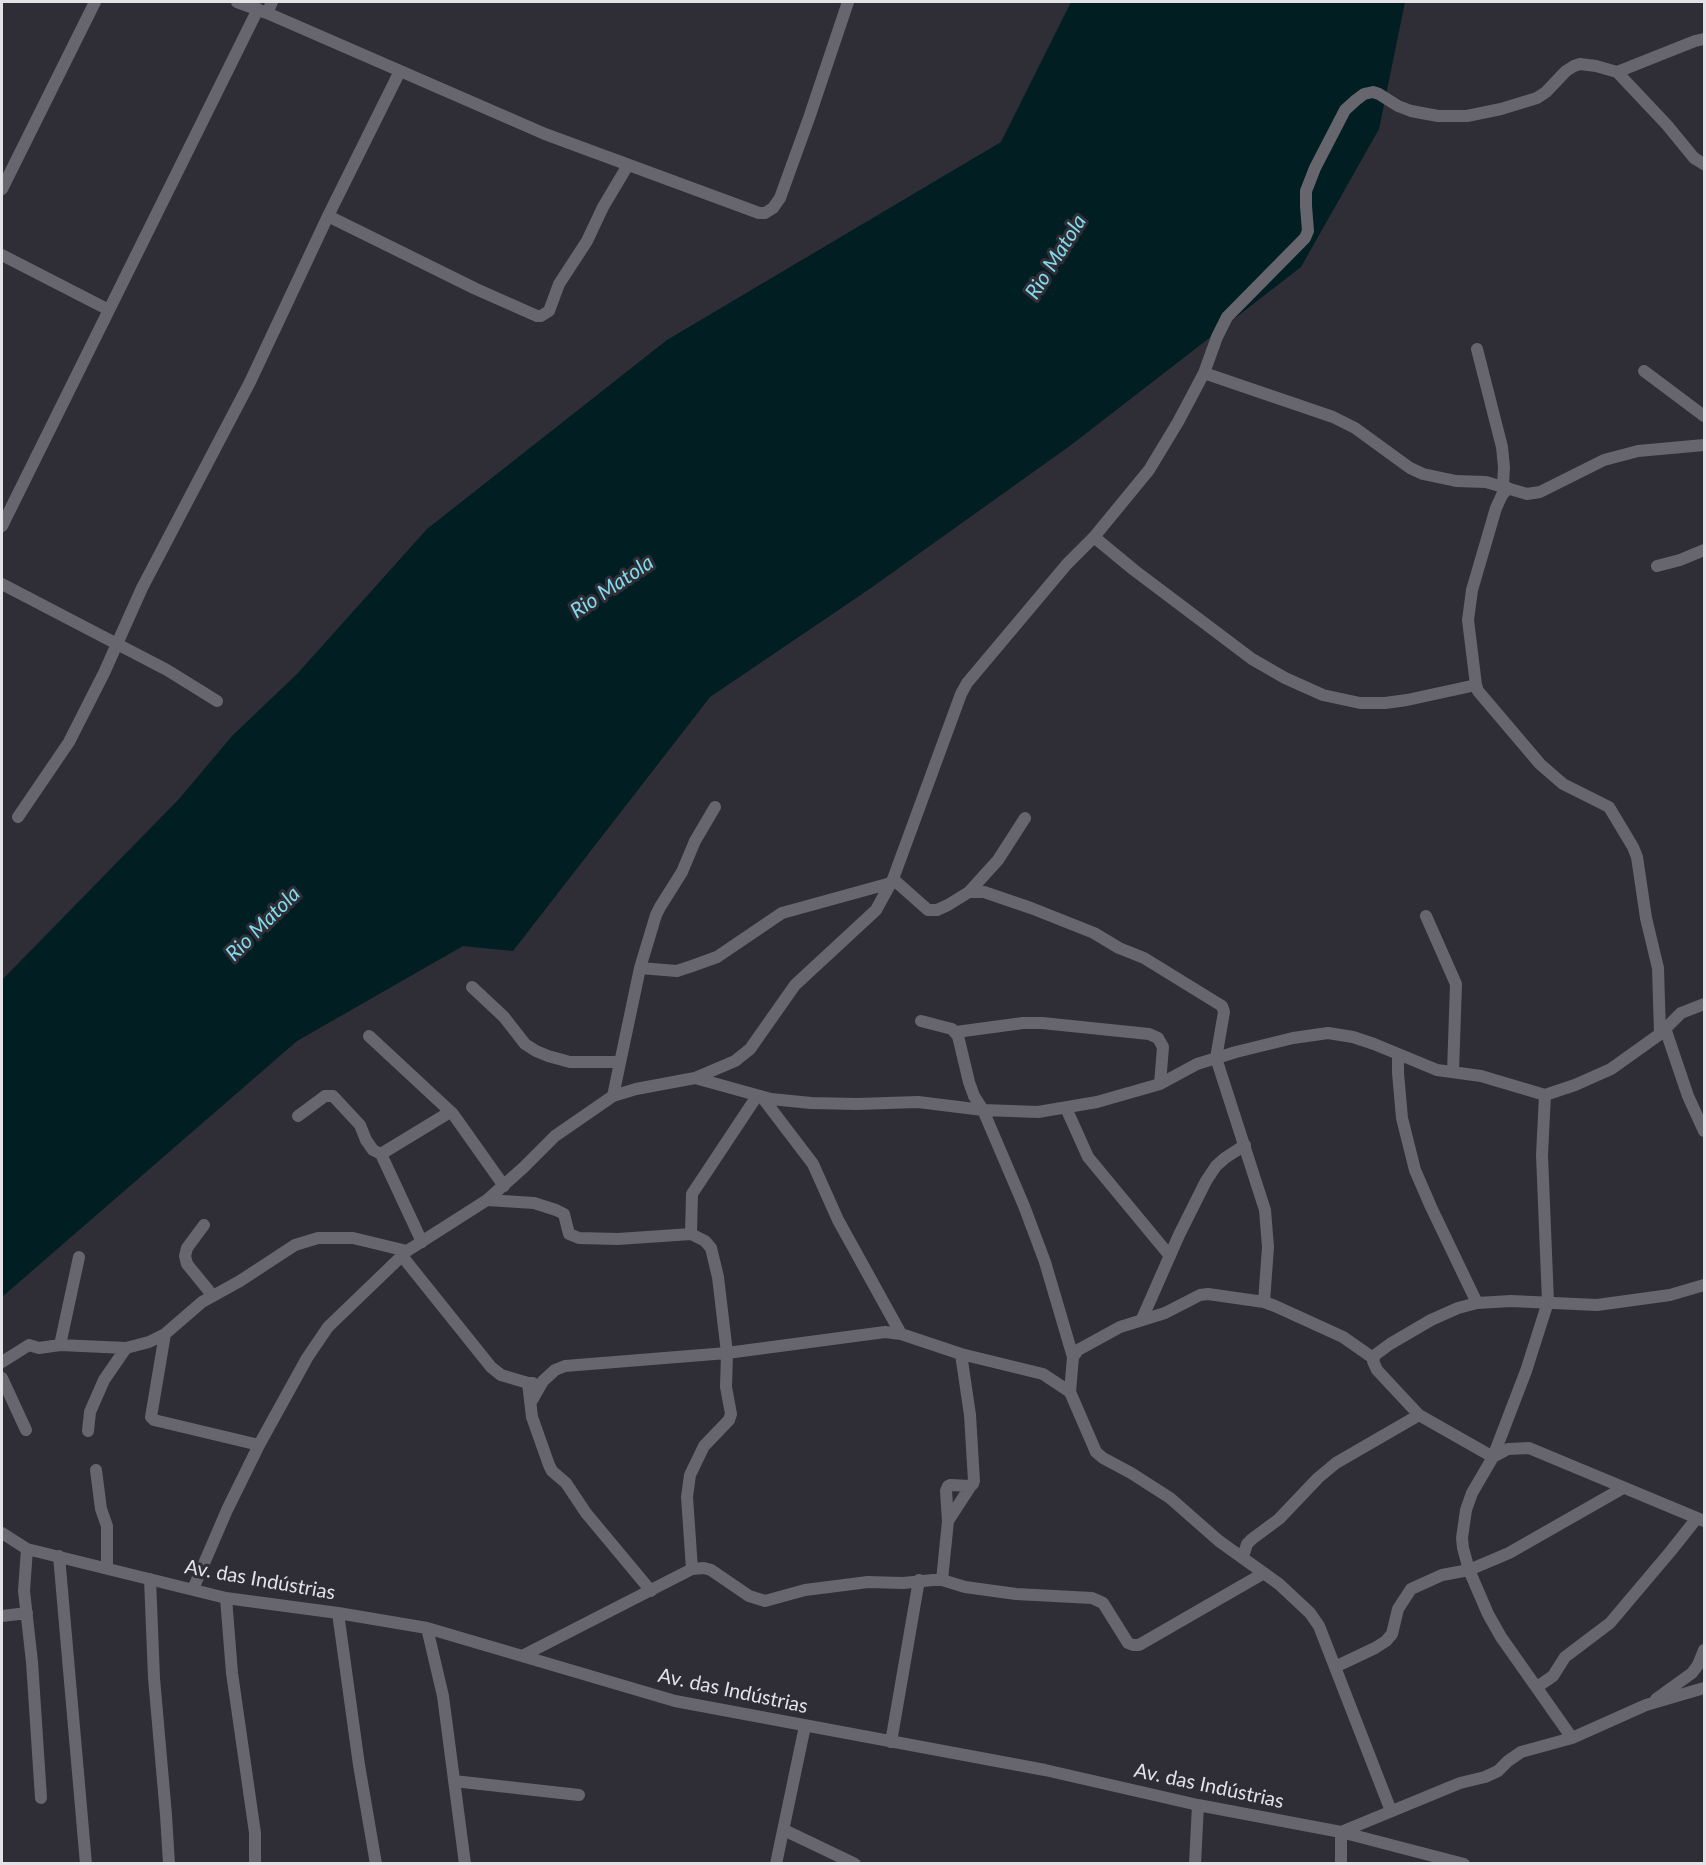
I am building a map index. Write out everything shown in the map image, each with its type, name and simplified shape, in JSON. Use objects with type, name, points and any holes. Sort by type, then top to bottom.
[{"type":"street","points":[[2,189],[95,2]]},
{"type":"street","points":[[237,2],[266,8],[400,71],[545,134],[759,213],[765,213],[773,208],[780,198],[848,2]]},
{"type":"street","points":[[2,526],[109,310],[266,8]]},
{"type":"street","points":[[1617,72],[1704,39]]},
{"type":"street","points":[[193,1589],[227,1510],[259,1445],[307,1358],[328,1327],[405,1254],[487,1200],[555,1136],[613,1096],[636,1089],[695,1078],[735,1061],[750,1049],[795,985],[876,910],[892,881],[961,694],[1067,564],[1094,537],[1149,470],[1204,373],[1227,317],[1305,238],[1308,231],[1306,191],[1345,110],[1364,94],[1373,93],[1379,94],[1398,106],[1429,115],[1467,116],[1537,98],[1574,66],[1580,64],[1596,66],[1617,72],[1667,125],[1694,158],[1704,164]]},
{"type":"street","points":[[18,817],[69,742],[118,644],[142,588],[250,382],[328,216],[400,71]]},
{"type":"street","points":[[328,216],[476,289],[541,316],[549,311],[563,277],[587,241],[603,207],[628,165]]},
{"type":"street","points":[[2,255],[109,310]]},
{"type":"street","points":[[1477,349],[1502,447],[1505,487],[1496,508],[1472,590],[1468,620],[1476,685],[1478,691],[1540,764],[1563,784],[1608,807],[1634,847],[1646,918],[1658,968],[1662,1031],[1704,1131]]},
{"type":"street","points":[[1644,370],[1704,416]]},
{"type":"street","points":[[1204,373],[1333,417],[1354,428],[1410,468],[1423,474],[1456,481],[1486,482],[1533,494],[1604,460],[1638,451],[1704,445]]},
{"type":"street","points":[[1094,537],[1252,659],[1285,678],[1323,695],[1360,703],[1385,703],[1476,685]]},
{"type":"street","points":[[1657,566],[1704,550]]},
{"type":"street","points":[[2,584],[168,670],[217,701]]},
{"type":"street","points":[[613,1096],[640,968],[660,907],[682,872],[695,841],[715,807]]},
{"type":"street","points":[[892,881],[928,910],[937,910],[948,905],[969,892],[999,860],[1025,818]]},
{"type":"street","points":[[640,968],[676,971],[692,966],[717,957],[782,914],[892,881]]},
{"type":"street","points":[[969,892],[984,892],[1094,933],[1119,948],[1144,958],[1222,1006],[1224,1012],[1216,1058],[1265,1210],[1268,1247],[1264,1302]]},
{"type":"street","points":[[1426,916],[1456,984],[1453,1072]]},
{"type":"street","points":[[472,987],[504,1017],[525,1044],[536,1051],[570,1062],[619,1062]]},
{"type":"street","points":[[695,1078],[760,1096],[812,1103],[918,1102],[984,1110],[1038,1112],[1097,1102],[1160,1084],[1197,1064],[1216,1058],[1293,1038],[1328,1034],[1353,1037],[1437,1070],[1481,1076],[1545,1095],[1611,1069],[1641,1049],[1681,1013],[1704,1004]]},
{"type":"street","points":[[921,1021],[956,1032],[1023,1023],[1042,1023],[1149,1034],[1158,1038],[1163,1047],[1160,1084]]},
{"type":"street","points":[[956,1032],[974,1096],[984,1110],[1045,1262],[1073,1356],[1070,1392],[1096,1452],[1110,1463],[1131,1473],[1170,1498],[1219,1541],[1279,1584],[1310,1613],[1319,1626],[1391,1810]]},
{"type":"street","points":[[369,1036],[450,1112],[504,1186]]},
{"type":"street","points":[[1398,1054],[1402,1118],[1415,1170],[1477,1303]]},
{"type":"street","points":[[1545,1095],[1542,1155],[1548,1302],[1526,1371],[1493,1458],[1472,1493],[1464,1517],[1463,1548],[1469,1570],[1488,1614],[1501,1637],[1572,1738]]},
{"type":"street","points":[[298,1116],[325,1096],[333,1096],[360,1125],[373,1150],[381,1154],[422,1242]]},
{"type":"street","points":[[691,1234],[693,1190],[760,1096]]},
{"type":"street","points":[[760,1096],[813,1164],[838,1220],[901,1334]]},
{"type":"street","points":[[1066,1108],[1088,1158],[1170,1256]]},
{"type":"street","points":[[381,1154],[450,1112]]},
{"type":"street","points":[[1142,1319],[1211,1174],[1225,1158],[1245,1145]]},
{"type":"street","points":[[487,1200],[534,1203],[556,1210],[564,1214],[569,1234],[579,1238],[618,1239],[691,1234],[705,1241],[711,1248],[718,1277],[727,1353],[726,1387],[730,1417],[704,1446],[690,1475],[687,1497],[692,1569]]},
{"type":"street","points":[[204,1226],[187,1248],[184,1256],[187,1264],[213,1296]]},
{"type":"street","points":[[2,1362],[29,1345],[39,1348],[60,1345],[126,1348],[149,1342],[165,1334],[202,1302],[240,1281],[295,1245],[318,1238],[353,1238],[405,1254],[490,1366],[501,1375],[528,1383],[543,1381]]},
{"type":"street","points":[[60,1345],[79,1257]]},
{"type":"street","points":[[1373,1358],[1390,1344],[1431,1320],[1458,1308],[1477,1303],[1511,1301],[1597,1305],[1670,1295],[1704,1285]]},
{"type":"street","points":[[1073,1356],[1092,1341],[1120,1327],[1165,1313],[1200,1295],[1208,1294],[1264,1302],[1343,1337],[1373,1358],[1377,1370],[1419,1415],[1493,1458]]},
{"type":"street","points":[[531,1402],[543,1381],[558,1368],[565,1366],[727,1353],[885,1332],[901,1334],[961,1354],[1043,1374],[1070,1392]]},
{"type":"street","points":[[165,1334],[151,1414],[154,1420],[259,1445]]},
{"type":"street","points":[[88,1431],[90,1412],[104,1380],[126,1348]]},
{"type":"street","points":[[948,1521],[973,1484],[970,1414],[961,1354]]},
{"type":"street","points":[[2,1378],[26,1430]]},
{"type":"street","points":[[528,1383],[532,1418],[552,1471],[566,1484],[578,1503],[651,1591]]},
{"type":"street","points":[[1243,1557],[1252,1539],[1280,1519],[1317,1478],[1336,1463],[1419,1415]]},
{"type":"street","points":[[1493,1458],[1509,1449],[1529,1448],[1700,1519],[1610,1623],[1564,1657],[1552,1676],[1537,1687]]},
{"type":"street","points":[[96,1470],[101,1509],[108,1531],[107,1568]]},
{"type":"street","points":[[942,1580],[948,1521],[948,1486],[973,1484]]},
{"type":"street","points":[[1335,1667],[1386,1641],[1392,1634],[1398,1609],[1411,1588],[1442,1575],[1469,1570],[1509,1553],[1623,1488]]},
{"type":"street","name":"Av. das Indústrias","points":[[2,1533],[27,1549],[226,1598],[427,1628],[675,1701],[1045,1770],[1198,1805],[1341,1832],[1464,1863]]},
{"type":"street","points":[[27,1549],[24,1591],[41,1798]]},
{"type":"street","points":[[59,1556],[86,1863]]},
{"type":"street","points":[[524,1655],[692,1569],[711,1570],[749,1596],[765,1600],[805,1590],[868,1582],[919,1580],[942,1580],[965,1587],[1016,1594],[1092,1598],[1103,1603],[1128,1644],[1133,1645],[1138,1645],[1264,1573]]},
{"type":"street","points":[[150,1579],[154,1678],[169,1863]]},
{"type":"street","points":[[891,1742],[919,1580]]},
{"type":"street","points":[[226,1598],[232,1673],[255,1833],[255,1863]]},
{"type":"street","points":[[2,1616],[27,1613]]},
{"type":"street","points":[[338,1613],[357,1754],[376,1863]]},
{"type":"street","points":[[427,1628],[442,1696],[465,1863]]},
{"type":"street","points":[[1646,1705],[1692,1673],[1704,1650]]},
{"type":"street","points":[[1341,1863],[1341,1832],[1460,1783],[1485,1777],[1498,1771],[1521,1752],[1572,1738],[1646,1705],[1704,1688]]},
{"type":"street","points":[[776,1863],[805,1725]]},
{"type":"street","points":[[454,1781],[579,1796]]},
{"type":"street","points":[[1195,1863],[1198,1805]]},
{"type":"street","points":[[784,1830],[855,1863]]},
{"type":"water","name":"Rio Matola","points":[[1071,2],[1405,2],[1379,129],[1301,267],[1071,445],[868,590],[710,697],[513,951],[463,946],[297,1041],[2,1297],[2,980],[179,799],[232,736],[297,674],[427,529],[667,340],[1001,142]]}]
